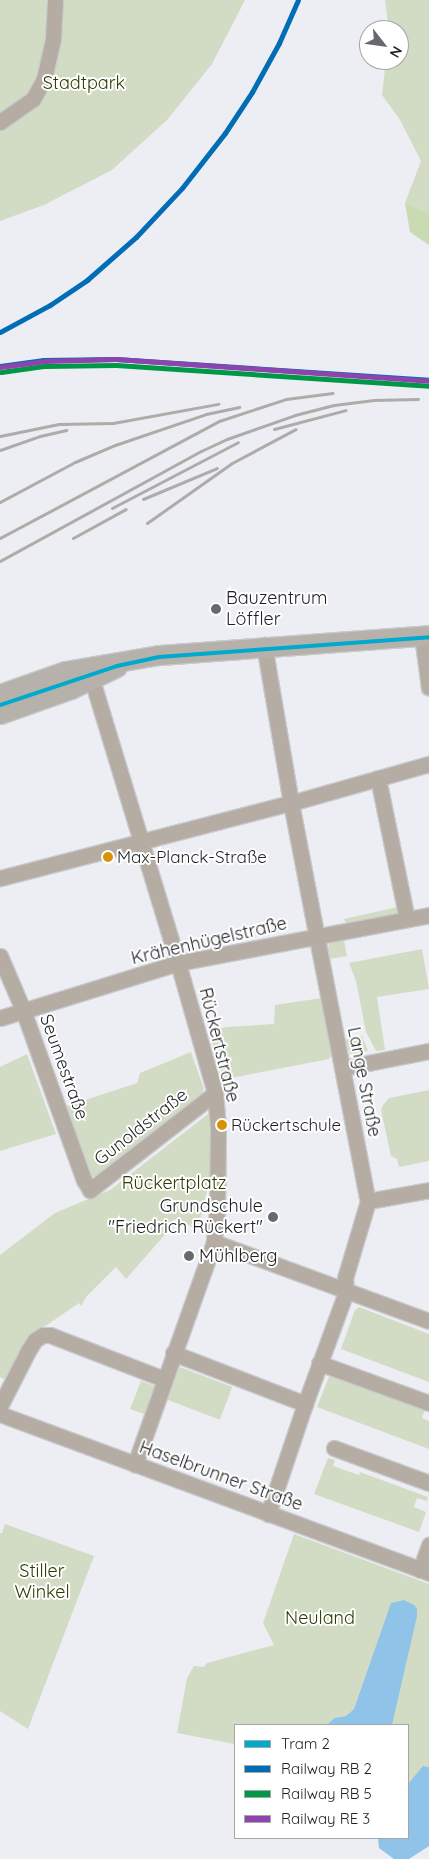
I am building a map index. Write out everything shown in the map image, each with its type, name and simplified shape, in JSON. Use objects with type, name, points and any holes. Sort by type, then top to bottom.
[{"type":"main road","points":[[0,694],[65,671],[90,672],[127,661],[192,651],[425,635]]},
{"type":"main road","points":[[0,714],[71,689],[90,672]]},
{"type":"street","points":[[0,122],[33,99],[44,79],[53,39],[55,0]]},
{"type":"street","points":[[425,635],[429,688]]},
{"type":"street","name":"Lange Straße","points":[[264,645],[291,803],[368,1201],[345,1278],[346,1292],[305,1404],[268,1514]]},
{"type":"street","name":"Rückertstraße","points":[[90,672],[178,963],[214,1093],[218,1128],[218,1211],[214,1242],[135,1464]]},
{"type":"street","points":[[0,878],[291,803],[429,764]]},
{"type":"street","points":[[378,778],[407,919]]},
{"type":"street","name":"Krähenhügelstraße","points":[[0,1018],[178,963],[429,915]]},
{"type":"street","name":"Seumestraße","points":[[0,956],[23,1010],[84,1180],[90,1190]]},
{"type":"street","points":[[342,1068],[429,1051]]},
{"type":"street","name":"Gunoldstraße","points":[[90,1190],[214,1093]]},
{"type":"street","points":[[368,1201],[429,1190]]},
{"type":"street","points":[[214,1242],[429,1321]]},
{"type":"street","points":[[0,1406],[6,1390],[34,1340],[43,1335],[50,1335],[164,1379]]},
{"type":"street","points":[[173,1353],[305,1404]]},
{"type":"street","points":[[320,1363],[429,1403]]},
{"type":"street","name":"Haselbrunner Straße","points":[[0,1414],[424,1571]]},
{"type":"street","points":[[334,1448],[429,1483]]},
{"type":"street","points":[[424,1571],[429,1545]]},
{"type":"green space","name":"Stadtpark","points":[[0,0],[245,0],[212,64],[167,120],[112,170],[44,205],[0,221]]},
{"type":"green space","points":[[385,0],[429,0],[429,213],[405,203],[421,161],[400,120],[382,95],[385,70],[409,70],[409,20],[388,20]]},
{"type":"green space","points":[[405,203],[429,213],[429,245],[410,232]]},
{"type":"green space","points":[[402,906],[401,913],[346,924],[344,919]]},
{"type":"green space","points":[[344,940],[347,956],[330,959],[328,946],[330,943]]},
{"type":"green space","points":[[422,949],[429,989],[377,997],[385,1050],[376,1051],[366,1032],[356,981],[349,963]]},
{"type":"green space","points":[[322,998],[331,1056],[329,1059],[226,1079],[223,1078],[209,1032],[226,1027],[274,1024],[275,1005]]},
{"type":"green space","points":[[362,1036],[368,1051],[350,1054],[345,1040]]},
{"type":"green space","points":[[191,1052],[204,1089],[201,1095],[97,1177],[92,1176],[88,1172],[67,1106],[137,1083],[140,1073]]},
{"type":"green space","points":[[27,1054],[56,1134],[0,1151],[0,1067]]},
{"type":"green space","points":[[429,1090],[429,1161],[399,1167],[397,1159],[391,1156],[381,1110],[389,1098]]},
{"type":"green space","name":"Rückertplatz","points":[[208,1114],[212,1120],[209,1182],[198,1229],[174,1219],[169,1230],[126,1279],[116,1267],[86,1297],[81,1306],[79,1303],[47,1325],[33,1332],[5,1380],[0,1377],[0,1255],[55,1213],[110,1190]]},
{"type":"green space","points":[[359,1307],[429,1334],[429,1382],[341,1349],[355,1310]]},
{"type":"green space","points":[[180,1367],[232,1387],[220,1420],[167,1400]]},
{"type":"green space","points":[[332,1369],[427,1404],[422,1418],[429,1421],[429,1449],[317,1407]]},
{"type":"green space","points":[[141,1381],[155,1386],[131,1450],[144,1414],[130,1409]]},
{"type":"green space","points":[[328,1458],[335,1460],[333,1466],[359,1475],[360,1472],[428,1497],[427,1501],[417,1498],[414,1507],[426,1512],[419,1532],[314,1494]]},
{"type":"green space","name":"Stiller Winkel","points":[[5,1524],[94,1556],[28,1729],[0,1711],[0,1533],[2,1533]]},
{"type":"green space","name":"Neuland","points":[[294,1534],[429,1584],[429,1767],[427,1766],[409,1783],[409,1724],[392,1724],[397,1696],[387,1612],[386,1623],[354,1709],[346,1716],[334,1718],[328,1724],[234,1724],[234,1744],[177,1733],[187,1678],[194,1666],[204,1667],[207,1663],[274,1645],[263,1623]]},
{"type":"water","points":[[404,1600],[414,1605],[417,1609],[392,1724],[328,1724],[334,1718],[346,1716],[354,1709],[391,1603]]},
{"type":"water","points":[[423,1766],[429,1767],[429,1846],[409,1859],[394,1859],[379,1848],[378,1839],[409,1839],[409,1783]]},
{"type":"railway","points":[[0,538],[219,421],[286,399],[333,393]]},
{"type":"railway","points":[[0,561],[201,451],[227,439],[295,415],[334,405],[374,400],[418,399]]},
{"type":"railway","points":[[0,436],[59,424],[113,423],[218,404]]},
{"type":"railway","points":[[0,502],[75,462],[115,445],[206,414],[239,407]]},
{"type":"railway","points":[[274,429],[346,410]]},
{"type":"railway","points":[[147,523],[232,463],[296,429]]},
{"type":"railway","points":[[0,450],[40,436],[66,430]]},
{"type":"railway","points":[[112,508],[238,442]]},
{"type":"railway","points":[[143,499],[217,468]]},
{"type":"railway","points":[[73,538],[126,509]]},
{"type":"tram line","name":"2","points":[[0,705],[117,666],[159,657],[429,637]]},
{"type":"transit line","points":[[0,332],[50,305],[87,280],[136,237],[182,188],[225,133],[252,92],[279,43],[298,0]]},
{"type":"transit line","points":[[0,366],[44,360],[116,359],[429,380]]},
{"type":"transit line","points":[[0,367],[46,361],[116,359],[429,381]]},
{"type":"transit line","points":[[1,372],[44,366],[116,365],[429,386]]},
{"type":"place","name":"Bauzentrum Löffler","points":[[216,609]]},
{"type":"place","name":"Max-Planck-Straße","points":[[108,857]]},
{"type":"place","name":"Rückertschule","points":[[222,1125]]},
{"type":"place","name":"Grundschule \"Friedrich Rückert\"","points":[[273,1217]]},
{"type":"place","name":"Mühlberg","points":[[189,1256]]}]
